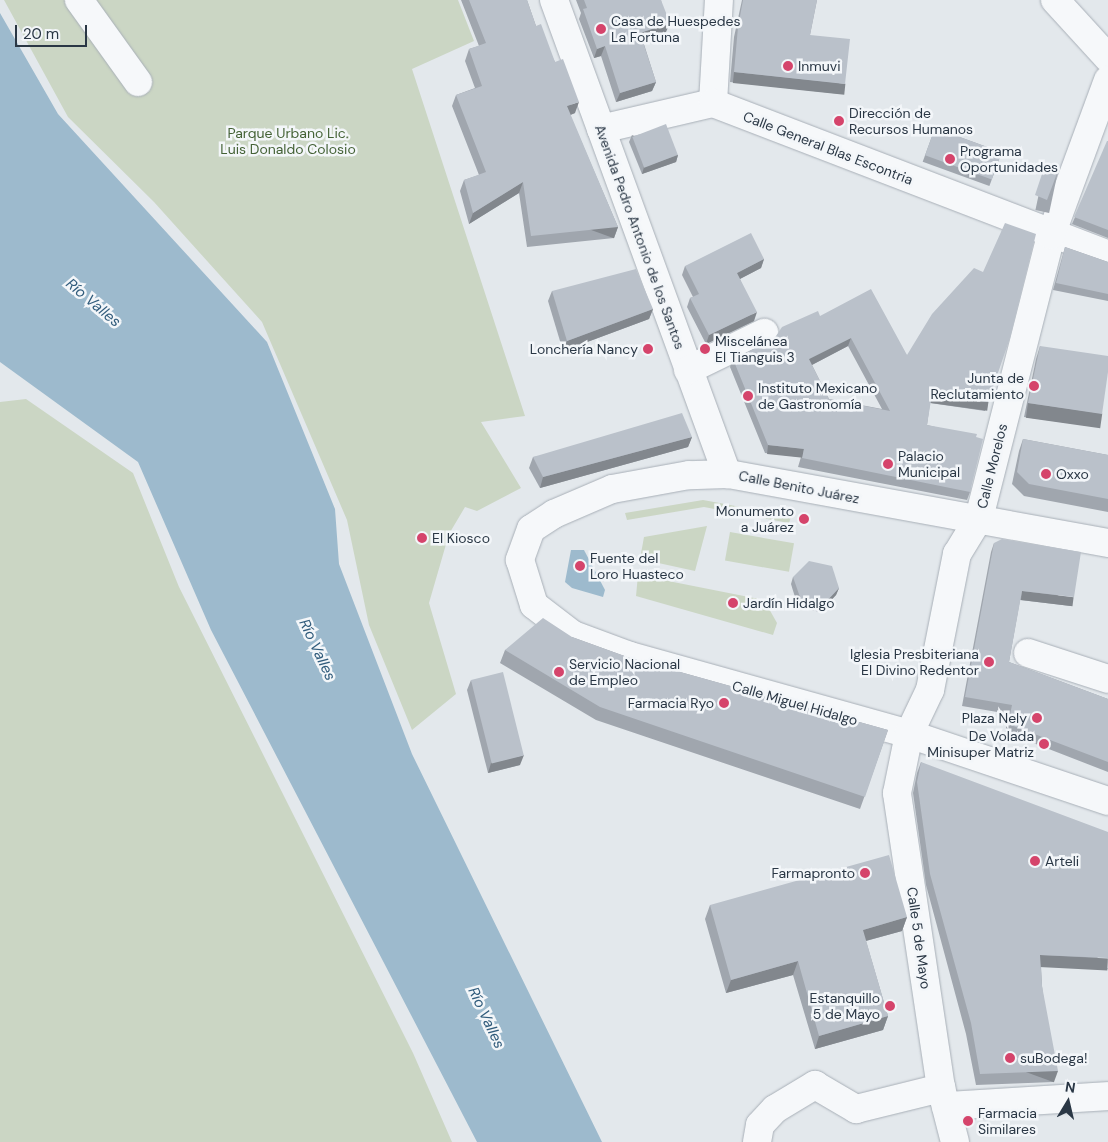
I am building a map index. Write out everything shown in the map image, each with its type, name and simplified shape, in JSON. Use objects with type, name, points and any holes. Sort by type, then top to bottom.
[{"type":"street","points":[[79,0],[138,82]]},
{"type":"street","name":"Avenida Pedro Antonio de los Santos","points":[[554,0],[727,474]]},
{"type":"street","points":[[601,129],[713,103],[719,0]]},
{"type":"street","points":[[1055,0],[1108,58]]},
{"type":"street","name":"Calle Morelos","points":[[909,734],[930,690],[957,554],[979,518],[1051,235],[1108,80]]},
{"type":"street","name":"Calle General Blas Escontria","points":[[713,103],[1051,235],[1108,254]]},
{"type":"street","points":[[688,370],[764,332]]},
{"type":"street","name":"Calle Benito Juárez","points":[[520,560],[531,529],[554,514],[612,489],[689,475],[727,474],[979,518],[1108,543]]},
{"type":"street","name":"Calle Miguel Hidalgo","points":[[520,560],[534,605],[573,635],[639,658],[909,734],[1108,801]]},
{"type":"street","points":[[1028,653],[1108,679]]},
{"type":"street","name":"Calle 5 de Mayo","points":[[909,734],[897,793],[943,1097],[955,1142]]},
{"type":"street","points":[[757,1142],[760,1125],[775,1109],[815,1085],[856,1109],[943,1097],[1108,1096]]},
{"type":"green space","name":"Parque Urbano Lic. Luis Donaldo Colosio","points":[[4,0],[458,0],[474,41],[412,69],[525,416],[481,422],[521,488],[477,511],[465,507],[449,534],[429,603],[456,694],[412,730],[369,625],[347,520],[262,322],[154,202],[68,117]]},
{"type":"green space","points":[[26,399],[133,473],[179,587],[413,1053],[452,1142],[0,1142],[0,402]]},
{"type":"green space","points":[[703,500],[791,517],[789,523],[704,507],[627,520],[625,513]]},
{"type":"green space","points":[[707,526],[695,571],[640,559],[644,537]]},
{"type":"green space","points":[[730,532],[794,543],[789,572],[725,561]]},
{"type":"green space","points":[[638,575],[764,600],[777,623],[773,635],[636,596]]},
{"type":"water","name":"Río Valles","points":[[0,13],[58,114],[267,342],[335,509],[339,564],[412,754],[602,1142],[477,1142],[211,630],[138,462],[0,362]]},
{"type":"water","name":"Fuente del Loro Huasteco","points":[[571,550],[584,550],[605,590],[603,597],[572,588],[565,582]]},
{"type":"building","points":[[469,0],[527,0],[536,26],[541,24],[555,62],[563,59],[579,102],[567,106],[618,227],[531,236],[523,182],[473,213],[464,180],[486,172],[456,95],[482,86],[469,49],[486,43]]},
{"type":"building","points":[[584,0],[661,0],[670,23],[640,33],[656,82],[620,93],[605,46],[597,49],[583,9],[587,8]]},
{"type":"building","points":[[743,0],[817,0],[810,35],[850,39],[845,84],[734,72],[738,27]]},
{"type":"building","points":[[666,124],[678,155],[644,168],[632,137]]},
{"type":"building","points":[[935,128],[1002,152],[992,180],[925,155]]},
{"type":"building","points":[[1108,141],[1108,230],[1074,217]]},
{"type":"building","points":[[1045,165],[1059,168],[1047,200],[1035,195]]},
{"type":"building","points":[[1005,223],[1036,234],[1010,338],[988,402],[932,394],[927,425],[977,434],[976,437],[983,439],[970,492],[802,458],[804,449],[768,445],[733,359],[774,339],[782,327],[818,311],[820,316],[871,289],[907,355],[932,314],[974,268],[983,272]],"holes":[[[851,338],[890,411],[829,399],[809,359]]]},
{"type":"building","points":[[751,233],[764,259],[737,273],[757,312],[709,335],[690,298],[699,294],[685,266]]},
{"type":"building","points":[[1065,247],[1108,262],[1108,294],[1056,283]]},
{"type":"building","points":[[636,269],[653,309],[567,341],[552,291]]},
{"type":"building","points":[[1040,346],[1108,356],[1108,372],[1102,414],[1028,403]]},
{"type":"building","points":[[682,413],[692,437],[543,477],[533,457]]},
{"type":"building","points":[[1023,439],[1108,455],[1108,499],[1029,484],[1017,472]]},
{"type":"building","points":[[1002,539],[1081,552],[1074,597],[1022,591],[1009,662],[1108,699],[1108,762],[1008,724],[1012,705],[965,697],[994,543]]},
{"type":"building","points":[[809,561],[832,566],[839,588],[823,605],[801,600],[793,577]]},
{"type":"building","points":[[543,618],[572,637],[630,658],[888,730],[865,797],[600,707],[505,650]]},
{"type":"building","points":[[503,672],[524,755],[492,763],[471,680]]},
{"type":"building","points":[[921,762],[1108,832],[1108,958],[1040,955],[1042,986],[1058,1071],[980,1074],[971,1023],[930,874],[917,782]]},
{"type":"building","points":[[889,855],[907,917],[863,930],[888,1016],[819,1036],[798,961],[731,980],[710,905]]},
{"type":"place","name":"Casa de Huespedes La Fortuna","points":[[601,29]]},
{"type":"place","name":"Inmuvi","points":[[788,66]]},
{"type":"place","name":"Dirección de Recursos Humanos","points":[[839,121]]},
{"type":"place","name":"Programa Oportunidades","points":[[950,159]]},
{"type":"place","name":"Lonchería Nancy","points":[[648,349]]},
{"type":"place","name":"Miscelánea El Tianguis 3","points":[[705,349]]},
{"type":"place","name":"Junta de Reclutamiento","points":[[1034,386]]},
{"type":"place","name":"Instituto Mexicano de Gastronomía","points":[[748,396]]},
{"type":"place","name":"Palacio Municipal","points":[[888,464]]},
{"type":"place","name":"Oxxo","points":[[1046,474]]},
{"type":"place","name":"Monumento a Juárez","points":[[804,519]]},
{"type":"place","name":"El Kiosco","points":[[422,538]]},
{"type":"place","name":"Fuente del Loro Huasteco","points":[[580,566]]},
{"type":"place","name":"Jardín Hidalgo","points":[[733,603]]},
{"type":"place","name":"Iglesia Presbiteriana El Divino Redentor","points":[[989,662]]},
{"type":"place","name":"Servicio Nacional de Empleo","points":[[559,672]]},
{"type":"place","name":"Farmacia Ryo","points":[[724,703]]},
{"type":"place","name":"Plaza Nely","points":[[1037,718]]},
{"type":"place","name":"De Volada Minisuper Matriz","points":[[1044,744]]},
{"type":"place","name":"Arteli","points":[[1035,861]]},
{"type":"place","name":"Farmapronto","points":[[865,873]]},
{"type":"place","name":"Estanquillo 5 de Mayo","points":[[890,1006]]},
{"type":"place","name":"suBodega!","points":[[1010,1058]]},
{"type":"place","name":"Farmacia Similares","points":[[968,1121]]}]
